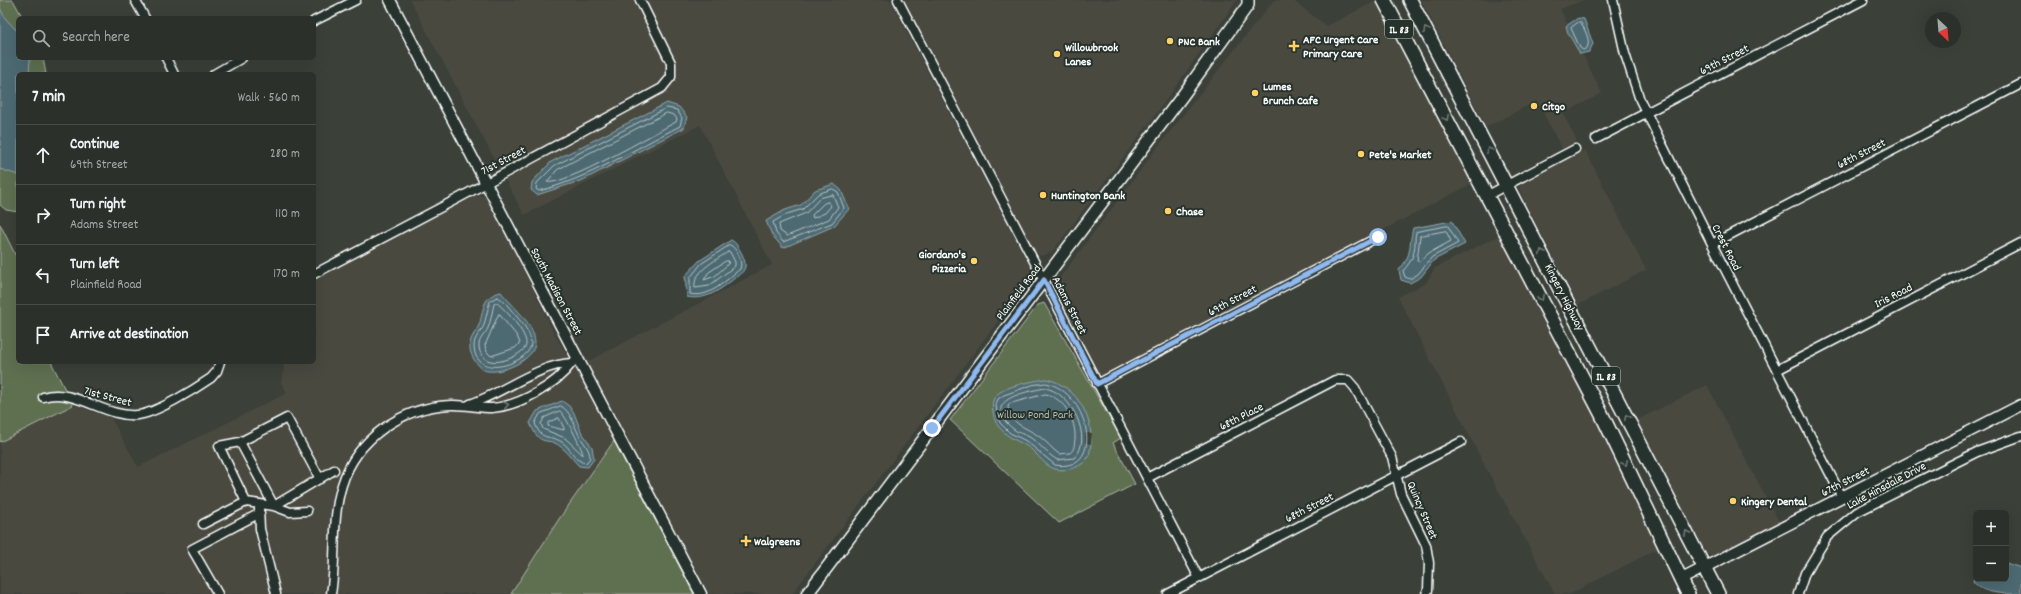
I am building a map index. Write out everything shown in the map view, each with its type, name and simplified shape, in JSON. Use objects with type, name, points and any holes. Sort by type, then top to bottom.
[{"type":"highway","name":"Kingery Highway","points":[[1384,0],[1488,195],[1601,413],[1688,594]]},
{"type":"highway","name":"Kingery Highway","points":[[1410,0],[1507,184],[1718,594]]},
{"type":"main road","name":"Plainfield Road","points":[[807,594],[1183,95],[1251,2]]},
{"type":"street","points":[[135,0],[144,16]]},
{"type":"street","points":[[316,20],[356,0]]},
{"type":"street","name":"South Madison Street","points":[[390,0],[701,594]]},
{"type":"street","name":"71st Street","points":[[316,273],[662,88],[671,77],[671,64],[640,0]]},
{"type":"street","name":"Adams Street","points":[[898,0],[1199,578]]},
{"type":"street","name":"Crest Road","points":[[1613,0],[1632,78],[1646,113],[1842,497]]},
{"type":"street","name":"69th Street","points":[[1596,139],[1863,0]]},
{"type":"street","points":[[167,60],[173,72]]},
{"type":"street","points":[[218,72],[238,60]]},
{"type":"street","name":"68th Street","points":[[1712,244],[2021,84]]},
{"type":"street","points":[[1488,195],[1575,149]]},
{"type":"street","name":"69th Street","points":[[1097,384],[1378,237]]},
{"type":"street","name":"Iris Road","points":[[1777,370],[2021,242]]},
{"type":"street","points":[[331,594],[337,503],[342,484],[359,453],[380,430],[408,414],[442,405],[467,405],[492,408],[514,404],[525,399],[563,375],[572,363],[558,364],[519,381],[489,398],[467,405]]},
{"type":"street","name":"71st Street","points":[[43,397],[56,394],[128,414],[147,414],[211,378],[217,371],[219,364]]},
{"type":"street","name":"68th Place","points":[[1147,478],[1335,380],[1348,380]]},
{"type":"street","name":"Quincy Street","points":[[1348,380],[1355,388],[1392,457],[1401,494],[1426,545],[1429,563],[1427,592]]},
{"type":"street","name":"67th Street","points":[[1680,580],[2021,405]]},
{"type":"street","points":[[246,502],[219,446],[240,442],[287,418],[320,479]]},
{"type":"street","name":"Lake Hinsdale Drive","points":[[1798,594],[1805,573],[1826,537],[1857,512],[1970,455],[2021,436]]},
{"type":"street","points":[[240,442],[274,506]]},
{"type":"street","name":"68th Street","points":[[1168,594],[1461,442]]},
{"type":"street","points":[[274,506],[334,470]]},
{"type":"street","points":[[203,524],[246,502],[274,506],[290,512],[307,511]]},
{"type":"street","points":[[259,504],[260,529],[276,594]]},
{"type":"street","points":[[218,594],[192,549],[260,513]]},
{"type":"shaded area","points":[[410,0],[890,0],[1029,265],[1032,276],[792,594],[709,594],[587,362],[772,265],[700,125],[524,215]]},
{"type":"shaded area","points":[[905,0],[1237,0],[1159,110],[1052,252],[1041,256],[1036,253]]},
{"type":"shaded area","points":[[1274,0],[1292,0],[1327,26],[1378,0],[1473,183],[1107,374],[1101,375],[1096,372],[1053,287],[1157,148]]},
{"type":"shaded area","points":[[1421,0],[1584,0],[1560,9],[1602,93],[1563,114],[1577,141],[1562,149],[1537,101],[1486,127]]},
{"type":"shaded area","points":[[1585,150],[1646,270],[1578,305],[1522,196],[1519,187],[1521,184]]},
{"type":"shaded area","points":[[478,195],[486,197],[488,200],[556,337],[586,387],[614,441],[559,519],[511,594],[0,594],[0,442],[73,405],[111,418],[138,467],[287,393],[281,382],[284,367],[282,364],[316,364],[316,277]]},
{"type":"shaded area","points":[[1500,235],[1627,480],[1659,548],[1570,594],[1555,594],[1487,470],[1398,297],[1426,283],[1435,268]]},
{"type":"shaded area","points":[[1707,385],[1780,524],[1714,556],[1707,554],[1704,549],[1637,420]]},
{"type":"green space","points":[[0,0],[13,0],[22,16],[16,16],[16,60],[43,60],[46,72],[16,72],[16,212],[6,210],[0,205]]},
{"type":"green space","points":[[0,224],[16,256],[16,364],[52,364],[73,405],[0,442]]},
{"type":"green space","name":"Willow Pond Park","points":[[1044,303],[1121,438],[1113,443],[1135,484],[1059,523],[950,420],[1038,305]]},
{"type":"green space","points":[[614,441],[694,594],[511,594],[559,519]]},
{"type":"water","points":[[0,8],[5,18],[16,30],[16,60],[30,60],[29,72],[16,72],[16,174],[0,169]]},
{"type":"water","points":[[1578,18],[1584,19],[1593,44],[1589,52],[1580,54],[1568,33],[1566,26]]},
{"type":"water","points":[[667,103],[679,107],[687,117],[684,128],[583,180],[537,195],[531,190],[532,182],[551,162]]},
{"type":"water","points":[[834,184],[841,190],[849,209],[834,226],[783,248],[772,235],[766,221],[785,210],[801,205],[815,190]]},
{"type":"water","points":[[1452,221],[1465,244],[1434,260],[1421,277],[1410,283],[1401,280],[1399,270],[1408,255],[1413,228]]},
{"type":"water","points":[[731,240],[737,245],[744,259],[745,267],[740,275],[712,294],[694,298],[687,297],[685,276],[699,261]]},
{"type":"water","points":[[501,292],[522,315],[531,328],[535,342],[534,349],[523,360],[507,369],[498,371],[484,370],[473,358],[470,344],[479,325],[485,303],[491,296]]},
{"type":"water","points":[[1046,379],[1067,389],[1083,408],[1088,419],[1091,431],[1089,455],[1084,463],[1075,468],[1059,470],[1051,468],[1028,447],[1007,435],[994,418],[992,407],[993,402],[999,393],[1011,387]]},
{"type":"water","points":[[562,401],[569,406],[574,413],[581,431],[592,447],[594,459],[588,467],[579,466],[561,447],[552,442],[541,439],[534,431],[530,423],[537,411]]},
{"type":"water","points":[[2009,564],[2021,568],[2021,594],[1987,591],[1981,589],[1974,582],[2009,582]]},
{"type":"pier","points":[[1085,433],[1092,433],[1091,444],[1085,443]]},
{"type":"place","name":"PNC Bank","points":[[1170,41]]},
{"type":"place","name":"AFC Urgent Care Primary Care","points":[[1294,46]]},
{"type":"place","name":"Willowbrook Lanes","points":[[1057,54]]},
{"type":"place","name":"Lumes Brunch Cafe","points":[[1255,93]]},
{"type":"place","name":"Citgo","points":[[1534,106]]},
{"type":"place","name":"Pete's Market","points":[[1361,154]]},
{"type":"place","name":"Huntington Bank","points":[[1043,195]]},
{"type":"place","name":"Chase","points":[[1168,211]]},
{"type":"place","name":"Giordano's Pizzeria","points":[[974,261]]},
{"type":"place","name":"Kingery Dental","points":[[1733,501]]},
{"type":"place","name":"Walgreens","points":[[746,541]]},
{"type":"route","points":[[932,428],[1044,280],[1097,384],[1378,237]]}]
